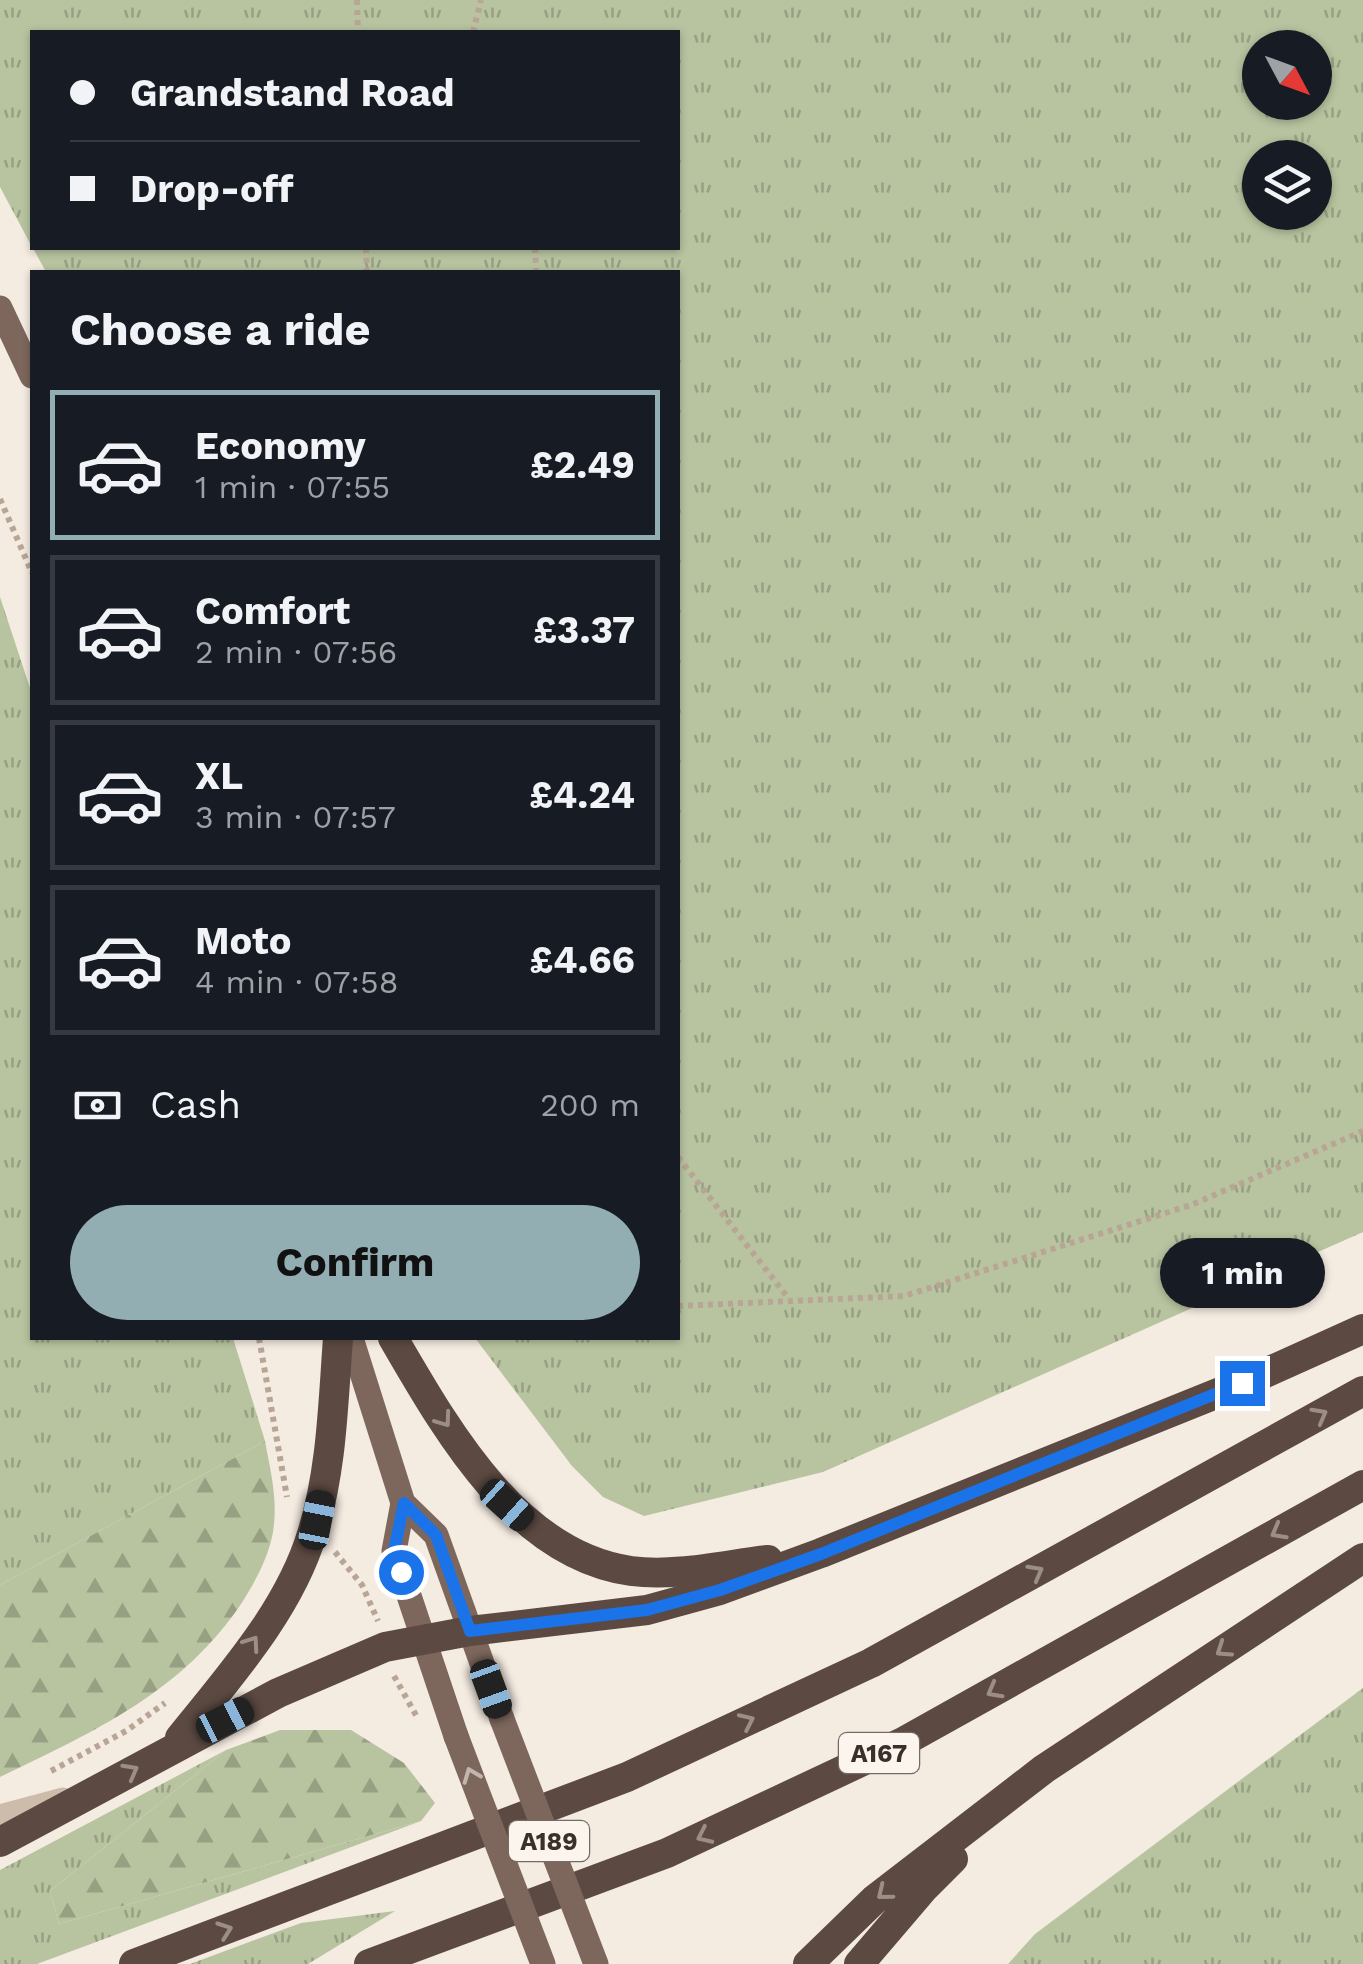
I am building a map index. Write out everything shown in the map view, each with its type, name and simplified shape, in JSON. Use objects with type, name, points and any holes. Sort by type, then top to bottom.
[{"type":"highway","points":[[0,1842],[172,1748],[385,1647],[470,1631],[647,1610],[720,1590],[821,1554],[1242,1383],[1363,1329]]},
{"type":"highway","points":[[172,1748],[272,1614],[311,1538],[330,1456],[338,1340]]},
{"type":"highway","points":[[394,1340],[428,1399],[507,1505],[549,1540],[574,1553],[630,1570],[658,1572],[821,1554]]},
{"type":"highway","points":[[134,1964],[627,1777],[836,1680],[1363,1391]]},
{"type":"highway","name":"A167","points":[[369,1964],[667,1853],[903,1742],[1363,1484]]},
{"type":"highway","points":[[808,1964],[874,1900],[1044,1769],[1363,1558]]},
{"type":"highway","points":[[860,1964],[922,1889],[1044,1769]]},
{"type":"main road","points":[[0,308],[30,372]]},
{"type":"main road","name":"A189","points":[[353,1340],[404,1503],[436,1535],[596,1964]]},
{"type":"main road","name":"A189","points":[[404,1503],[394,1551],[456,1736],[543,1964]]},
{"type":"street","points":[[0,1817],[90,1793]]},
{"type":"path","points":[[357,0],[358,30]]},
{"type":"path","points":[[474,30],[481,0]]},
{"type":"path","points":[[0,499],[30,568]]},
{"type":"path","points":[[680,1306],[904,1296],[1191,1206],[1363,1132]]},
{"type":"path","points":[[680,1159],[790,1300]]},
{"type":"path","points":[[46,1774],[126,1730],[168,1700]]},
{"type":"green space","points":[[0,0],[1363,0],[1363,1232],[823,1472],[644,1516],[603,1497],[572,1466],[477,1340],[680,1340],[680,270],[45,270],[34,250],[680,250],[680,30],[30,30],[30,243],[0,187]]},
{"type":"green space","points":[[0,597],[30,688],[30,1340],[234,1340],[265,1441],[0,1585]]},
{"type":"green space","points":[[265,1441],[275,1503],[270,1544],[248,1592],[219,1633],[165,1685],[135,1706],[0,1777],[0,1585]]},
{"type":"green space","points":[[1363,1688],[1363,1964],[1008,1964],[1035,1934]]},
{"type":"green space","points":[[280,1730],[351,1730],[404,1763],[435,1803],[421,1821],[59,1924],[50,1891],[226,1750]]},
{"type":"green space","points":[[226,1750],[50,1891],[59,1924],[421,1821],[37,1964],[0,1964],[0,1870]]},
{"type":"green space","points":[[395,1911],[308,1964],[190,1964],[301,1923]]},
{"type":"route","points":[[401,1572],[394,1551],[404,1503],[436,1535],[470,1631],[647,1610],[720,1590],[821,1554],[1242,1383]]}]
